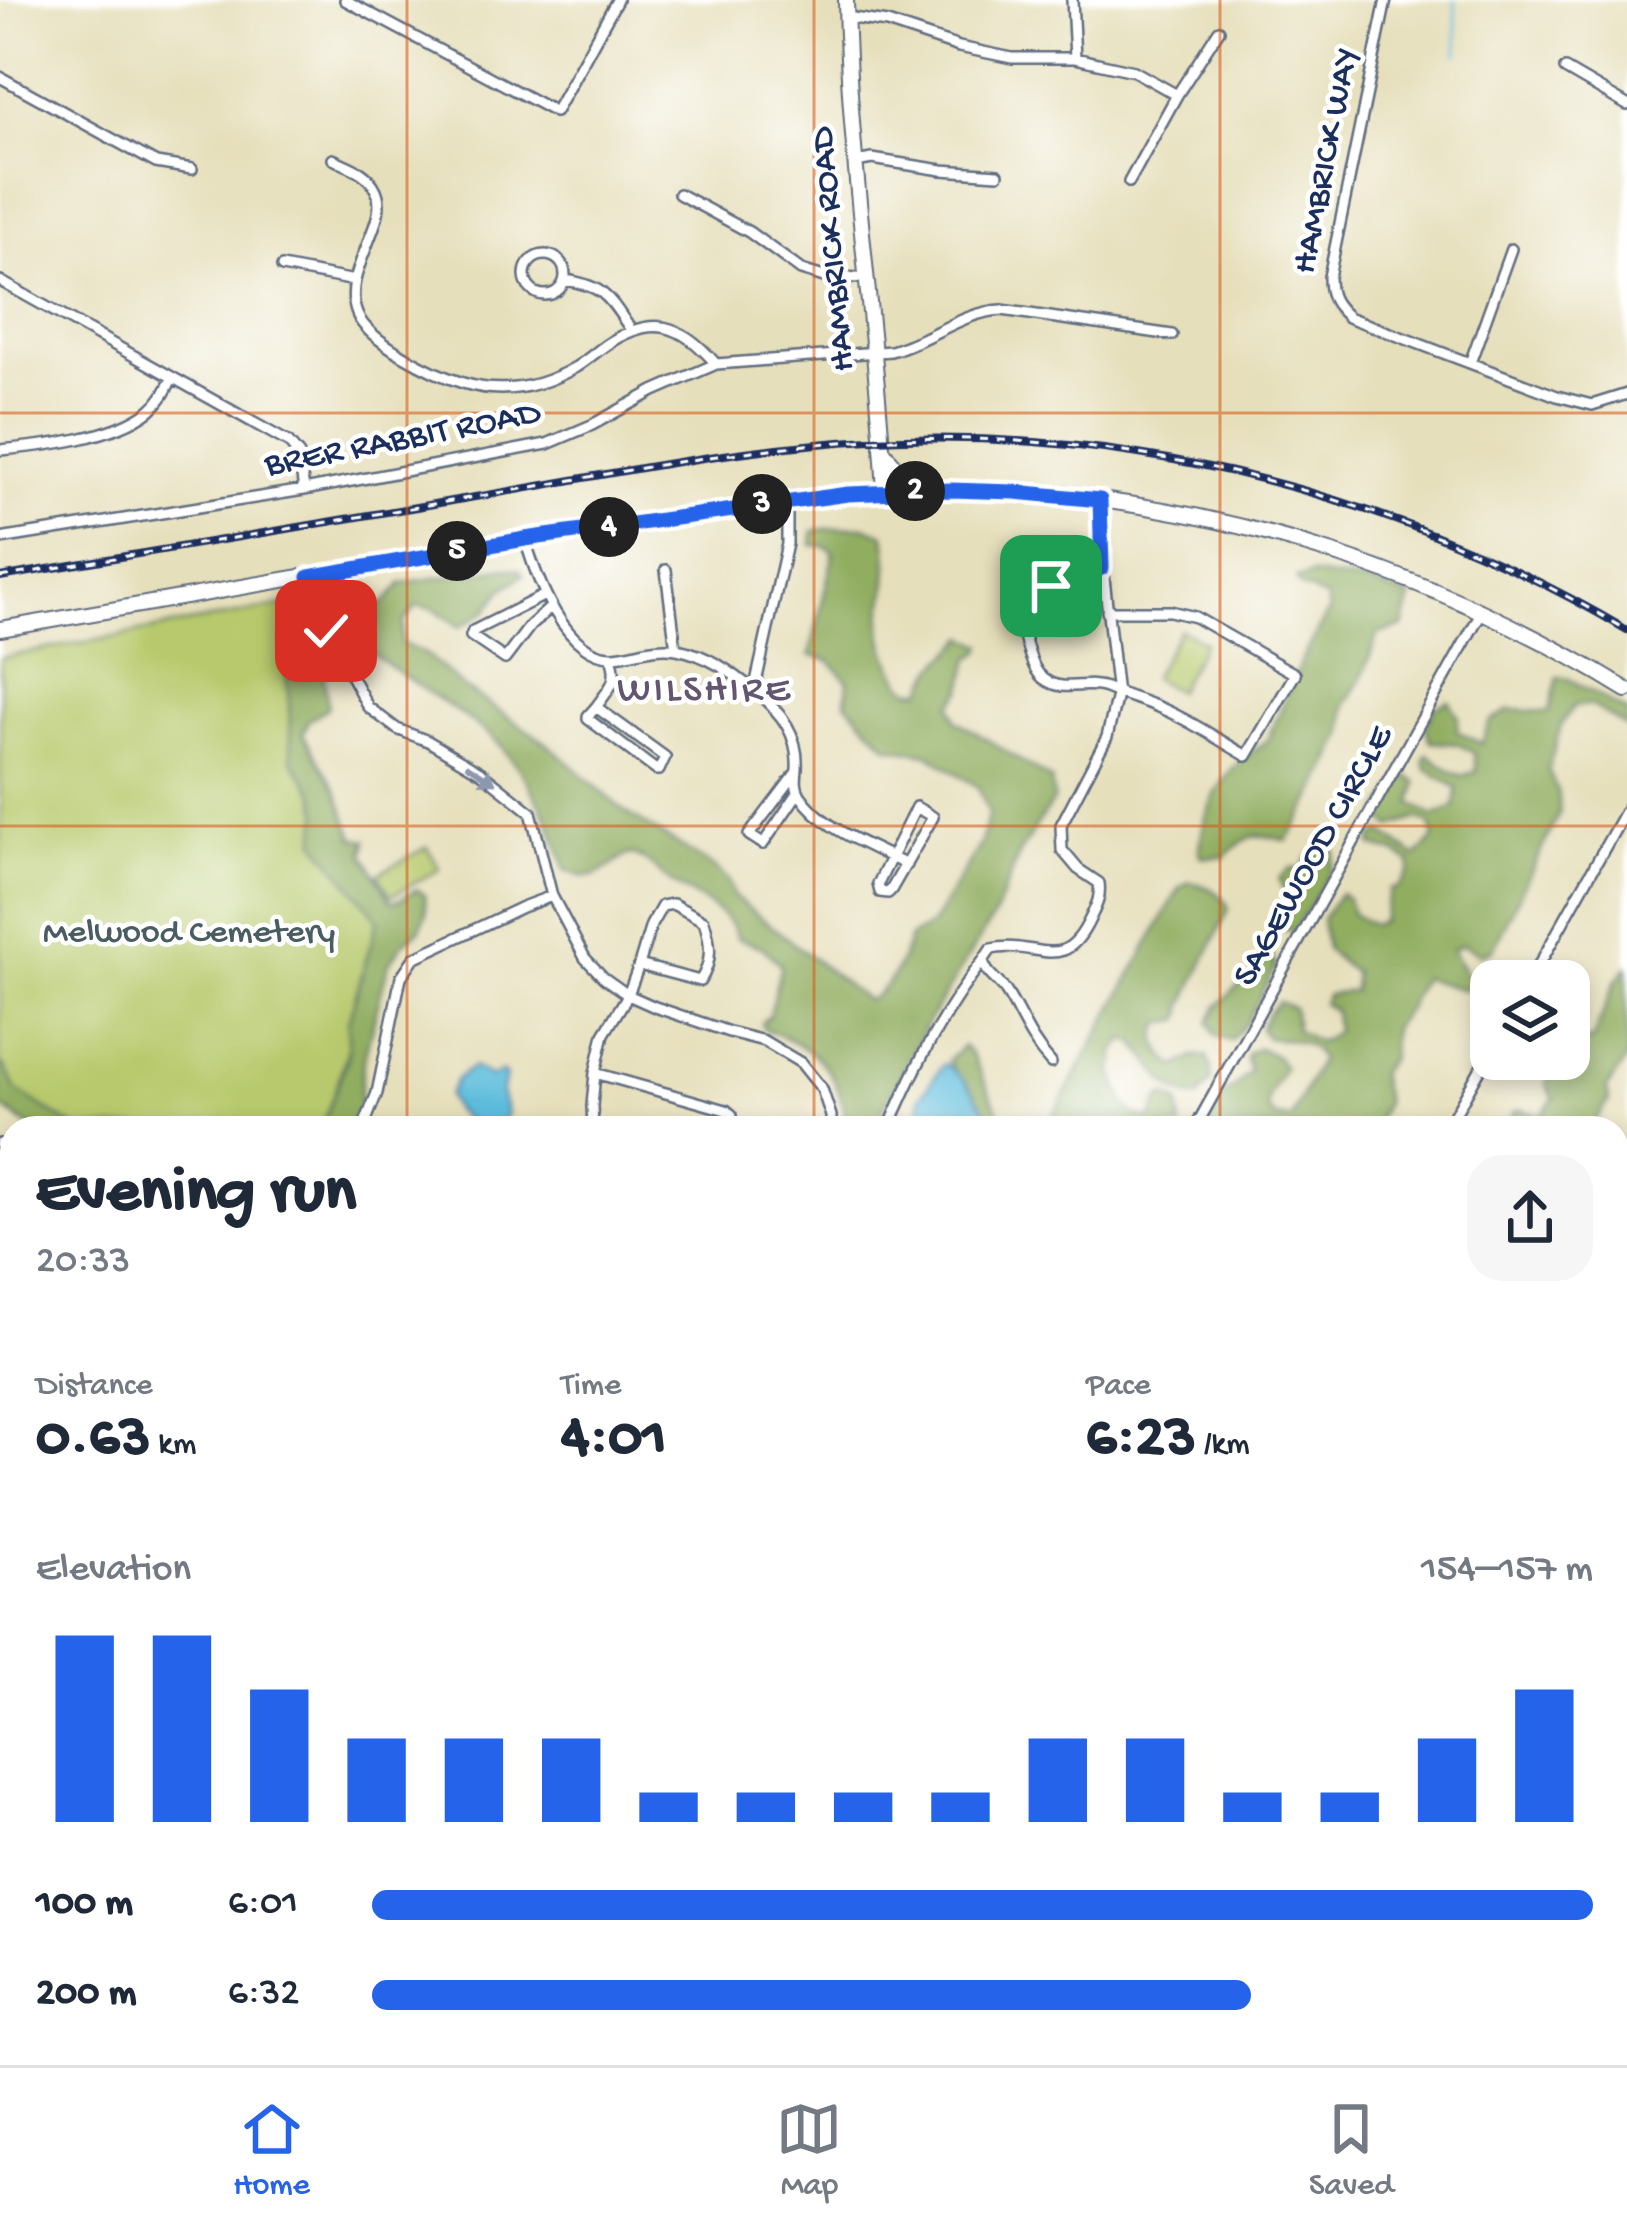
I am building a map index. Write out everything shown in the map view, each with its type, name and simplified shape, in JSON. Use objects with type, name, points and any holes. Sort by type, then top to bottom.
[{"type":"main road","name":"HAMBRICK ROAD","points":[[846,0],[885,492]]},
{"type":"main road","points":[[883,448],[898,471],[930,490]]},
{"type":"main road","points":[[848,494],[872,477],[883,448]]},
{"type":"main road","points":[[0,629],[525,539],[787,500],[930,490],[1015,492],[1100,500],[1298,541],[1482,611],[1627,690]]},
{"type":"street","points":[[345,0],[555,112],[617,0]]},
{"type":"street","points":[[1072,0],[1075,58]]},
{"type":"street","name":"HAMBRICK WAY","points":[[1386,0],[1329,277],[1334,304],[1348,317],[1557,396],[1592,405],[1627,394]]},
{"type":"street","points":[[846,17],[887,22],[959,47],[1012,58],[1075,58],[1134,71],[1177,94]]},
{"type":"street","points":[[1129,182],[1177,94],[1220,30]]},
{"type":"street","points":[[1565,69],[1627,105]]},
{"type":"street","points":[[0,77],[155,163],[192,170]]},
{"type":"street","points":[[333,159],[364,174],[375,186],[380,203],[355,281],[354,301],[357,315],[382,341],[458,381],[492,391],[550,380],[631,330],[652,326],[675,328],[700,345],[716,364]]},
{"type":"street","points":[[856,162],[872,159],[998,174]]},
{"type":"street","points":[[679,194],[749,232],[801,270],[824,277],[868,278]]},
{"type":"street","points":[[1469,363],[1511,249]]},
{"type":"street","points":[[542,255],[556,259],[562,263],[565,280],[550,295],[536,294],[526,284],[526,268],[542,255]]},
{"type":"street","points":[[282,267],[355,281]]},
{"type":"street","points":[[565,280],[585,283],[606,294],[631,330]]},
{"type":"street","points":[[0,281],[288,442],[299,454],[304,490]]},
{"type":"street","name":"BRER RABBIT ROAD","points":[[0,539],[304,490],[548,444],[716,364],[875,352],[917,344],[962,318],[988,311],[1172,334]]},
{"type":"street","points":[[0,450],[127,424],[163,398],[172,378]]},
{"type":"street","points":[[754,691],[787,544],[787,500]]},
{"type":"street","points":[[894,1116],[962,987],[991,950],[1006,946],[1065,951],[1080,940],[1101,896],[1099,883],[1062,850],[1061,825],[1107,737],[1117,694],[1102,568],[1100,500]]},
{"type":"street","points":[[525,539],[545,595],[570,634],[597,653],[611,656],[651,648],[676,649],[714,661],[787,722],[794,740],[799,794],[828,824],[906,866]]},
{"type":"street","points":[[1102,568],[1051,586],[1030,599],[1022,633],[1034,667],[1042,677],[1065,688],[1103,686],[1160,707],[1247,756],[1295,674],[1195,616],[1107,611]]},
{"type":"street","points":[[666,570],[676,649]]},
{"type":"street","points":[[309,577],[317,614],[368,706],[397,729],[482,773],[531,812],[552,896],[585,958],[604,978],[628,995],[764,1041],[801,1063],[822,1089],[831,1116]]},
{"type":"street","points":[[545,595],[471,636],[506,659],[551,607]]},
{"type":"street","name":"SAGEWOOD CIRCLE","points":[[1202,1116],[1482,611]]},
{"type":"street","points":[[596,707],[665,758],[659,770],[588,719],[596,707],[615,681],[611,656]]},
{"type":"street","points":[[796,773],[749,835],[764,843],[799,794]]},
{"type":"street","points":[[916,808],[933,817],[891,890],[880,892],[878,884],[891,857],[916,808]]},
{"type":"street","points":[[1541,960],[1627,808]]},
{"type":"street","points":[[368,1116],[377,1093],[401,977],[414,958],[552,896]]},
{"type":"street","points":[[592,1116],[604,1034],[628,995],[651,925],[662,906],[674,904],[704,921],[710,954],[700,981],[639,965]]},
{"type":"street","points":[[983,961],[985,971],[1005,988],[1032,1043],[1051,1063]]},
{"type":"street","points":[[595,1073],[725,1109],[732,1116]]},
{"type":"street","points":[[1454,1116],[1474,1080]]},
{"type":"green space","points":[[864,526],[885,534],[883,640],[909,689],[923,690],[934,669],[966,637],[984,645],[970,659],[963,689],[951,705],[956,720],[1051,780],[1054,799],[1021,850],[995,914],[929,1020],[879,1116],[844,1116],[839,1092],[823,1064],[798,1044],[764,1029],[761,1023],[769,1016],[781,965],[762,947],[737,938],[718,911],[641,858],[629,854],[592,876],[565,870],[540,804],[500,745],[371,652],[348,622],[386,602],[402,583],[504,568],[520,570],[523,575],[502,590],[486,611],[460,627],[433,608],[417,606],[404,621],[401,643],[427,655],[463,687],[545,742],[624,811],[715,868],[728,880],[734,897],[867,1001],[889,982],[910,937],[931,925],[981,843],[989,813],[978,787],[928,754],[887,746],[846,702],[848,681],[830,661],[810,655],[834,552],[812,545],[816,530]]},
{"type":"green space","points":[[1313,575],[1368,583],[1411,597],[1403,627],[1378,634],[1361,680],[1345,705],[1344,734],[1287,841],[1253,837],[1225,857],[1202,857],[1204,823],[1215,793],[1233,768],[1268,739],[1302,659],[1329,611],[1327,599],[1301,587],[1296,579]]},
{"type":"green space","name":"Melwood Cemetery","points":[[291,604],[303,738],[390,918],[327,1116],[47,1116],[0,1090],[0,658]]},
{"type":"green space","points":[[1180,629],[1204,642],[1177,691],[1152,678]]},
{"type":"green space","points":[[294,630],[315,639],[320,648],[315,658],[324,677],[328,707],[309,720],[303,734],[337,791],[354,838],[367,840],[364,854],[391,901],[417,889],[425,895],[426,914],[420,929],[388,965],[363,1062],[356,1116],[326,1116],[348,1057],[348,1022],[378,919],[316,842],[315,793],[292,760],[285,638]]},
{"type":"green space","points":[[1558,677],[1627,712],[1627,728],[1591,705],[1574,706],[1561,725],[1548,769],[1560,812],[1493,949],[1480,954],[1463,944],[1452,949],[1470,984],[1465,990],[1422,978],[1392,1028],[1391,1058],[1379,1073],[1385,1103],[1378,1116],[1292,1116],[1320,1059],[1304,1043],[1266,1038],[1260,1029],[1268,1013],[1279,1002],[1293,1008],[1296,1030],[1319,1042],[1336,1031],[1334,1010],[1323,1004],[1326,995],[1353,991],[1354,973],[1326,950],[1322,919],[1340,893],[1348,899],[1352,914],[1372,925],[1382,922],[1390,889],[1398,888],[1410,872],[1410,862],[1372,846],[1374,837],[1382,832],[1416,857],[1434,838],[1430,824],[1418,818],[1391,827],[1379,815],[1396,786],[1407,776],[1417,783],[1412,803],[1433,816],[1455,807],[1457,788],[1426,768],[1427,754],[1462,776],[1476,771],[1474,753],[1458,744],[1431,742],[1426,729],[1434,708],[1449,701],[1458,716],[1457,731],[1482,743],[1490,721],[1509,710],[1549,712]]},
{"type":"green space","points":[[1323,845],[1335,851],[1331,871],[1294,931],[1282,929],[1280,906],[1290,895],[1279,879],[1291,868],[1300,870]]},
{"type":"green space","points":[[427,847],[440,869],[391,896],[378,874]]},
{"type":"green space","points":[[1189,882],[1202,885],[1223,898],[1229,909],[1181,1020],[1163,1023],[1158,1035],[1163,1053],[1177,1067],[1206,1056],[1211,1081],[1198,1098],[1177,1091],[1160,1077],[1135,1042],[1125,1040],[1115,1052],[1112,1070],[1125,1103],[1138,1116],[1053,1116],[1179,889]]},
{"type":"green space","points":[[1271,954],[1276,966],[1247,1022],[1231,1040],[1216,1036],[1209,1022],[1218,1006]]},
{"type":"green space","points":[[1627,967],[1627,1058],[1607,1088],[1609,1100],[1598,1116],[1512,1116],[1520,1110],[1542,1115],[1554,1099],[1548,1080],[1590,1080],[1592,1041],[1615,982]]},
{"type":"green space","points":[[963,1046],[972,1055],[1000,1116],[986,1116],[948,1061]]},
{"type":"green space","points":[[1259,1048],[1277,1057],[1284,1068],[1267,1108],[1274,1116],[1209,1116],[1223,1095],[1250,1071],[1248,1053]]},
{"type":"green space","points":[[0,1065],[17,1091],[57,1116],[15,1116],[0,1106]]},
{"type":"green space","points":[[1165,1096],[1179,1103],[1180,1116],[1153,1116]]},
{"type":"water","points":[[944,1064],[973,1092],[988,1116],[920,1116],[920,1097]]},
{"type":"water","points":[[473,1067],[491,1077],[501,1072],[506,1076],[501,1092],[507,1114],[462,1116],[448,1096],[456,1079]]},
{"type":"waterway","points":[[1455,0],[1458,55]]},
{"type":"railway","points":[[0,577],[722,455],[871,440],[971,439],[1069,445],[1263,479],[1358,507],[1450,542],[1627,630]]},
{"type":"district","name":"WILSHIRE","points":[[705,692]]},
{"type":"route","points":[[326,631],[309,577],[525,539],[848,494],[950,490],[1100,500],[1102,568],[1051,586]]}]
